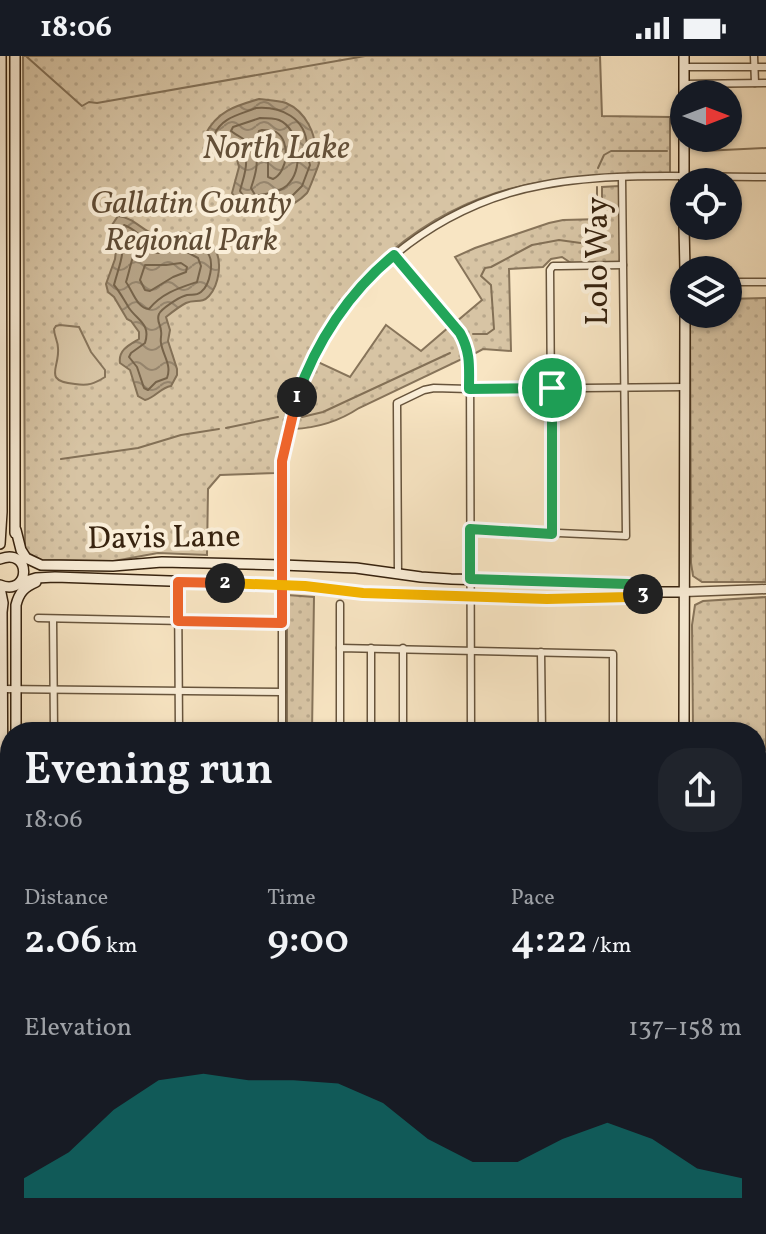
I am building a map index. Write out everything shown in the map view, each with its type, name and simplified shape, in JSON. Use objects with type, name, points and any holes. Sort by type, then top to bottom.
[{"type":"main road","points":[[0,544],[1,56]]},
{"type":"main road","points":[[15,56],[15,540],[24,574],[12,595],[15,623]]},
{"type":"main road","points":[[684,56],[684,80]]},
{"type":"main road","points":[[684,722],[685,328]]},
{"type":"main road","points":[[1,559],[6,547],[2,512]]},
{"type":"main road","points":[[16,530],[26,558],[39,565],[61,566]]},
{"type":"main road","points":[[1,559],[9,556],[35,571],[61,566]]},
{"type":"main road","name":"Davis Lane","points":[[61,566],[162,562],[356,568],[421,577],[628,584],[650,592]]},
{"type":"main road","points":[[3,722],[3,603],[0,586],[7,588],[36,578],[63,579]]},
{"type":"main road","points":[[16,722],[15,623],[18,597],[24,588],[37,582],[63,579]]},
{"type":"main road","name":"Davis Lane","points":[[63,579],[282,585],[363,593],[547,599],[684,592]]},
{"type":"main road","points":[[0,601],[2,612]]},
{"type":"street","points":[[754,56],[755,83]]},
{"type":"street","points":[[684,67],[766,67]]},
{"type":"street","points":[[742,83],[766,83]]},
{"type":"street","points":[[742,178],[766,177]]},
{"type":"street","name":"Lolo Way","points":[[552,534],[626,536],[622,178]]},
{"type":"street","points":[[282,722],[282,461],[293,411],[308,369],[334,322],[376,270],[442,221],[466,209],[500,196],[566,181],[670,180]]},
{"type":"street","points":[[0,219],[15,220]]},
{"type":"street","points":[[394,255],[460,333],[470,360],[471,722]]},
{"type":"street","points":[[470,529],[552,534],[550,270],[553,266],[623,265]]},
{"type":"street","points":[[742,282],[766,282]]},
{"type":"street","points":[[0,358],[15,358]]},
{"type":"street","points":[[398,574],[397,403],[434,388],[685,387]]},
{"type":"street","points":[[178,582],[179,722]]},
{"type":"street","name":"Davis Lane","points":[[684,592],[766,589]]},
{"type":"street","points":[[340,604],[340,722]]},
{"type":"street","points":[[38,618],[282,623]]},
{"type":"street","points":[[53,619],[54,722]]},
{"type":"street","points":[[340,648],[613,654],[613,722]]},
{"type":"street","points":[[371,648],[371,722]]},
{"type":"street","points":[[403,648],[403,722]]},
{"type":"street","points":[[541,652],[542,722]]},
{"type":"street","points":[[1,689],[282,692]]},
{"type":"green space","name":"Gallatin County Regional Park","points":[[23,56],[600,56],[602,116],[670,117],[670,173],[566,179],[493,194],[457,209],[392,250],[339,306],[317,338],[290,397],[275,473],[220,475],[208,489],[207,555],[158,553],[114,561],[41,560],[25,551]]},
{"type":"green space","points":[[619,186],[621,263],[571,263],[562,257],[551,259],[543,267],[509,269],[511,351],[483,349],[472,355],[465,333],[456,322],[482,300],[455,257],[549,223],[602,219],[602,187]]},
{"type":"green space","points":[[766,298],[766,582],[702,582],[693,576],[691,563],[690,328],[742,328],[742,299]]},
{"type":"green space","points":[[60,325],[79,327],[91,352],[105,370],[105,377],[84,385],[56,377],[58,348],[54,329]]},
{"type":"green space","points":[[386,325],[421,351],[449,327],[457,336],[464,358],[335,421],[293,429],[298,406],[316,361],[350,377]]},
{"type":"green space","points":[[287,595],[314,597],[312,722],[287,722]]},
{"type":"green space","points":[[766,597],[766,722],[693,722],[692,625],[695,605],[703,601]]},
{"type":"water","name":"North Lake","points":[[259,99],[283,102],[299,112],[312,132],[314,154],[319,163],[307,193],[286,207],[267,214],[250,213],[243,209],[232,193],[239,167],[236,156],[214,146],[205,135],[221,115]]},
{"type":"water","points":[[118,216],[130,219],[157,235],[184,232],[195,235],[212,246],[218,259],[217,279],[209,296],[186,303],[166,317],[170,330],[168,341],[177,375],[171,386],[145,400],[138,396],[130,370],[120,363],[122,351],[139,339],[139,332],[108,292],[106,284],[115,259],[112,225]]},
{"type":"waterway","points":[[27,57],[82,106],[89,102],[365,56]]},
{"type":"waterway","points":[[742,149],[766,148]]},
{"type":"waterway","points":[[598,168],[604,155],[611,151],[667,151]]},
{"type":"waterway","points":[[473,334],[487,334],[494,329],[491,285],[481,276],[485,268],[532,245],[559,240],[595,245],[597,233],[591,207],[597,197],[597,187]]},
{"type":"waterway","points":[[302,417],[323,412],[450,353]]},
{"type":"waterway","points":[[226,428],[278,417]]},
{"type":"waterway","points":[[61,459],[138,448],[181,435],[219,429]]},
{"type":"route","points":[[552,388],[469,389],[470,360],[460,333],[394,255],[356,292],[334,322],[298,394],[282,461],[282,511],[282,558],[282,565],[282,585],[282,623],[178,621],[178,582],[282,585],[305,586],[394,595],[547,599],[629,597],[650,592],[628,584],[470,579],[470,529],[552,534],[552,388]]}]
